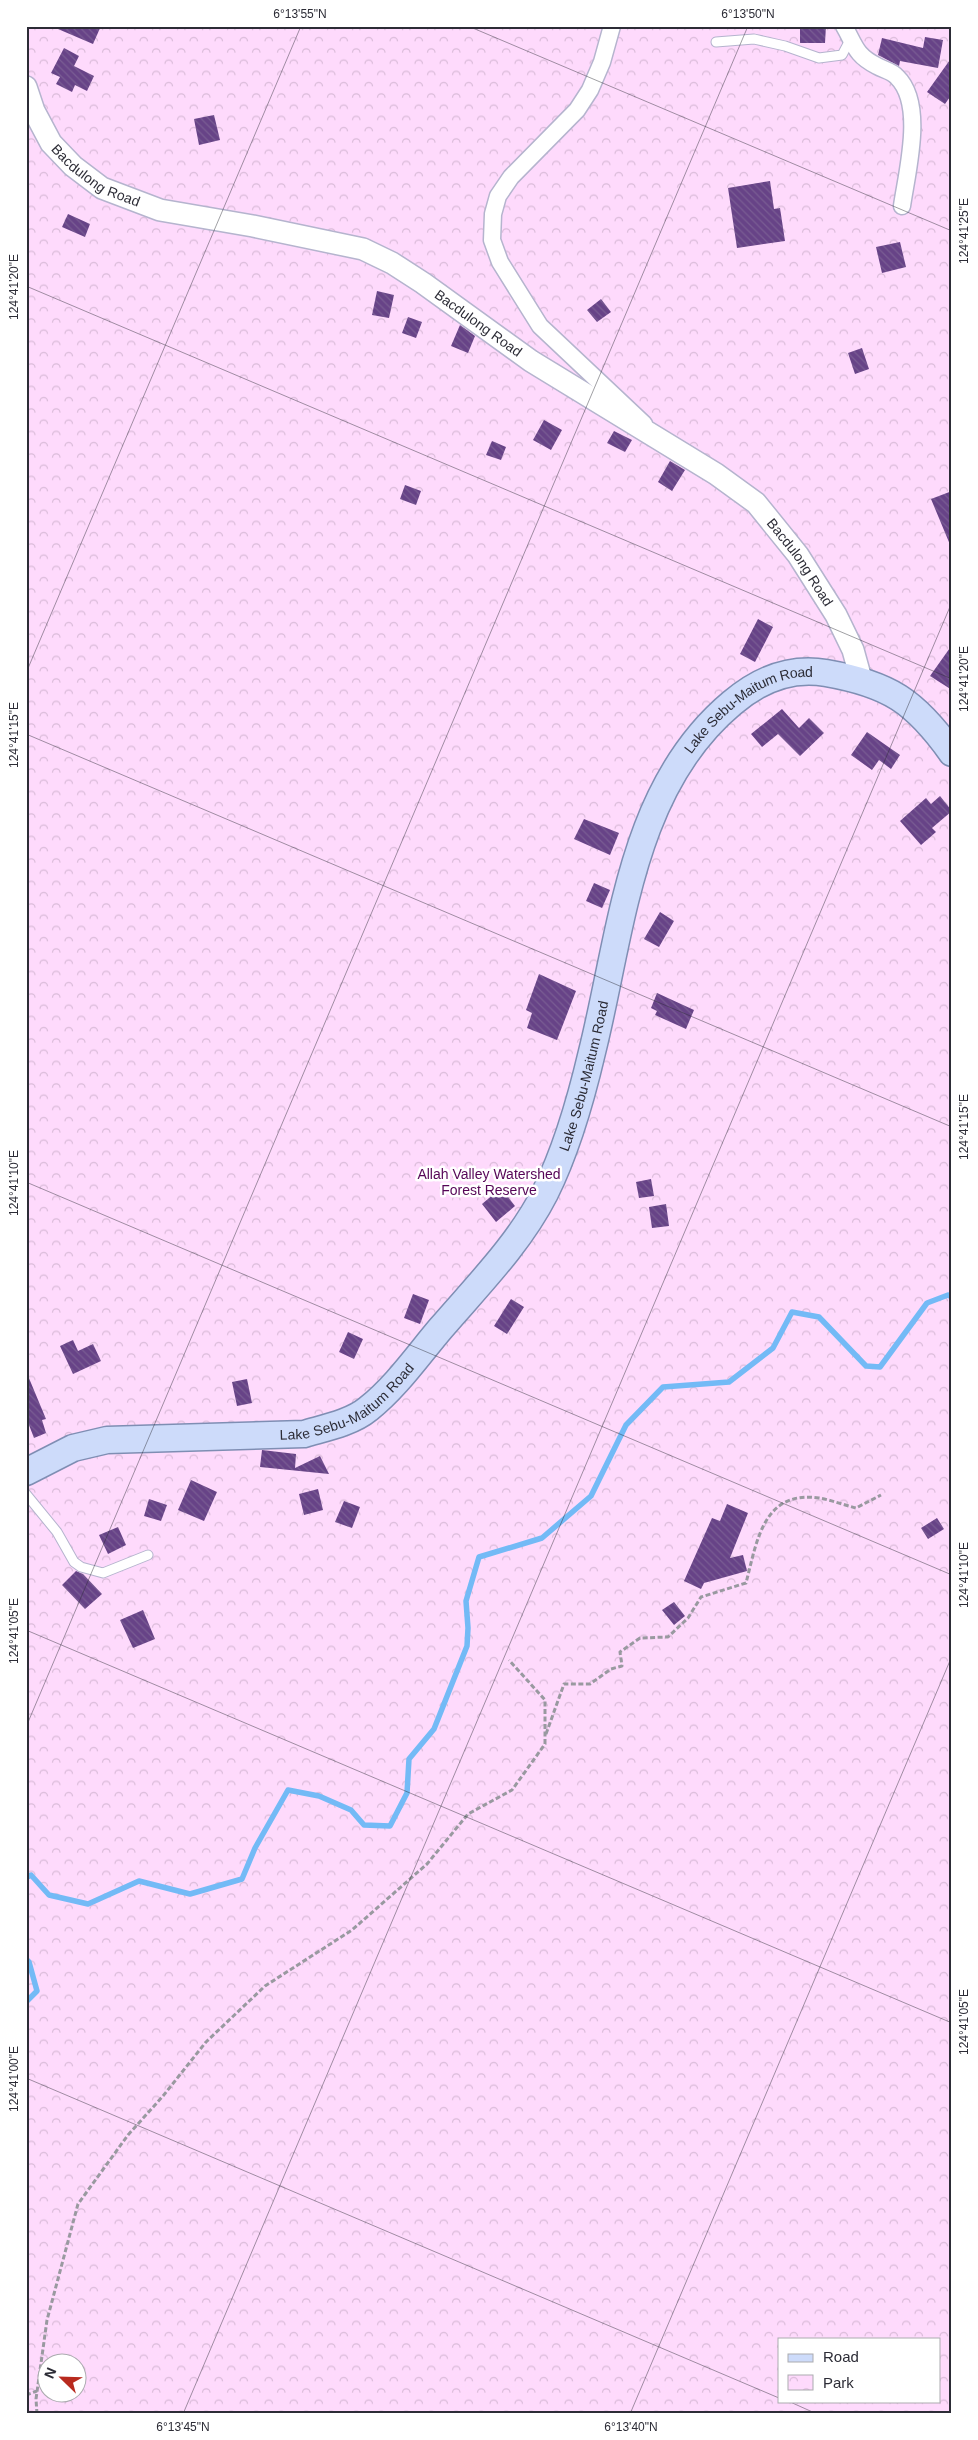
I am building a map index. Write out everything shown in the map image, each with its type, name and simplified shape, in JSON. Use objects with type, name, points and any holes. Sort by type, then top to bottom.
[{"type":"main road","name":"Lake Sebu-Maitum Road","points":[[26,1472],[73,1448],[107,1440],[304,1434],[335,1425],[366,1411],[392,1385],[522,1233],[546,1192],[572,1125],[592,1052],[633,869],[652,813],[678,765],[715,717],[746,692],[779,674],[818,672],[861,679],[889,692],[912,706],[933,726],[952,753]]},
{"type":"street","points":[[612,26],[599,69],[590,90],[577,110],[511,177],[498,196],[492,214],[492,240],[504,269],[540,326],[610,390],[656,436]]},
{"type":"street","points":[[847,33],[863,57],[895,74],[904,84],[910,98],[913,122],[902,206]]},
{"type":"street","name":"Bacdulong Road","points":[[26,87],[34,111],[51,143],[73,166],[102,188],[160,210],[253,226],[363,249],[423,283],[531,361],[656,436],[756,503],[798,555],[836,615],[853,650],[861,679]]},
{"type":"lane","points":[[716,42],[754,39],[785,46],[819,58],[842,55],[847,33]]},
{"type":"lane","points":[[26,1494],[57,1532],[74,1562],[81,1567],[103,1573],[148,1555]]},
{"type":"path","points":[[545,1737],[564,1684],[590,1684],[610,1669],[622,1666],[620,1652],[640,1638],[668,1637],[688,1618],[701,1597],[746,1583],[756,1542],[770,1513],[786,1499],[818,1498],[856,1508],[881,1495]]},
{"type":"path","points":[[37,2414],[37,2391],[47,2320],[78,2204],[128,2135],[163,2096],[206,2042],[266,1986],[352,1930],[426,1864],[468,1814],[512,1790],[546,1744],[545,1700],[508,1660]]},
{"type":"path","points":[[26,2395],[37,2391]]},
{"type":"green space","name":"Allah Valley Watershed Forest Reserve","points":[[26,26],[952,26],[952,2414],[26,2414]]},
{"type":"building","points":[[51,26],[101,26],[93,44]]},
{"type":"building","points":[[800,26],[826,26],[825,43],[800,43]]},
{"type":"building","points":[[925,37],[943,40],[938,68],[900,61],[899,66],[878,55],[882,38],[923,48]]},
{"type":"building","points":[[64,48],[79,56],[74,66],[94,76],[87,91],[75,85],[72,92],[56,84],[60,77],[51,73]]},
{"type":"building","points":[[952,57],[952,94],[945,104],[927,92]]},
{"type":"building","points":[[214,115],[220,140],[199,145],[194,119]]},
{"type":"building","points":[[770,181],[774,209],[780,208],[785,241],[737,248],[728,188]]},
{"type":"building","points":[[68,214],[90,224],[85,237],[62,227]]},
{"type":"building","points":[[900,242],[906,267],[882,273],[876,247]]},
{"type":"building","points":[[377,291],[394,295],[389,318],[372,315]]},
{"type":"building","points":[[601,299],[611,312],[597,322],[587,310]]},
{"type":"building","points":[[408,317],[422,322],[416,338],[402,333]]},
{"type":"building","points":[[460,325],[475,336],[468,353],[451,346]]},
{"type":"building","points":[[862,348],[869,369],[855,374],[848,353]]},
{"type":"building","points":[[544,420],[562,430],[551,450],[533,440]]},
{"type":"building","points":[[614,431],[632,440],[625,452],[607,443]]},
{"type":"building","points":[[492,441],[506,447],[501,460],[486,455]]},
{"type":"building","points":[[670,461],[685,470],[672,491],[658,482]]},
{"type":"building","points":[[405,485],[421,491],[416,505],[400,499]]},
{"type":"building","points":[[952,491],[952,547],[951,547],[931,499]]},
{"type":"building","points":[[758,619],[773,627],[755,662],[740,654]]},
{"type":"building","points":[[952,645],[952,690],[930,676]]},
{"type":"building","points":[[782,709],[799,728],[809,718],[824,733],[800,756],[778,734],[762,747],[751,734]]},
{"type":"building","points":[[867,732],[900,755],[891,769],[879,760],[872,770],[851,755]]},
{"type":"building","points":[[940,796],[952,811],[932,828],[936,832],[921,845],[900,821],[926,798],[931,804]]},
{"type":"building","points":[[584,819],[619,833],[610,855],[574,839]]},
{"type":"building","points":[[594,883],[610,890],[602,908],[586,901]]},
{"type":"building","points":[[660,912],[674,921],[659,947],[644,939]]},
{"type":"building","points":[[539,974],[576,991],[557,1040],[527,1028],[532,1013],[526,1010]]},
{"type":"building","points":[[657,993],[694,1010],[686,1029],[655,1015],[657,1011],[651,1008]]},
{"type":"building","points":[[651,1179],[654,1196],[639,1198],[636,1182]]},
{"type":"building","points":[[501,1188],[515,1206],[496,1222],[482,1204]]},
{"type":"building","points":[[666,1204],[669,1226],[652,1228],[649,1207]]},
{"type":"building","points":[[413,1294],[429,1300],[420,1324],[404,1318]]},
{"type":"building","points":[[511,1299],[524,1307],[507,1334],[494,1326]]},
{"type":"building","points":[[348,1332],[363,1339],[354,1359],[339,1352]]},
{"type":"building","points":[[73,1340],[78,1351],[93,1344],[101,1361],[73,1374],[60,1346]]},
{"type":"building","points":[[26,1371],[46,1419],[42,1420],[46,1433],[34,1438],[29,1425],[26,1426]]},
{"type":"building","points":[[247,1379],[252,1403],[237,1406],[232,1382]]},
{"type":"building","points":[[262,1450],[296,1454],[295,1468],[320,1456],[329,1474],[260,1467]]},
{"type":"building","points":[[191,1480],[217,1492],[204,1521],[178,1510]]},
{"type":"building","points":[[318,1489],[323,1510],[304,1515],[299,1494]]},
{"type":"building","points":[[149,1499],[167,1505],[161,1521],[144,1516]]},
{"type":"building","points":[[344,1501],[360,1507],[352,1528],[335,1522]]},
{"type":"building","points":[[727,1504],[748,1513],[730,1558],[743,1555],[747,1571],[704,1583],[701,1589],[684,1581],[712,1518],[720,1521]]},
{"type":"building","points":[[937,1518],[944,1529],[928,1539],[921,1528]]},
{"type":"building","points":[[118,1527],[126,1545],[108,1554],[99,1535]]},
{"type":"building","points":[[76,1571],[83,1574],[102,1594],[85,1609],[62,1585]]},
{"type":"building","points":[[674,1602],[685,1616],[674,1625],[662,1610]]},
{"type":"building","points":[[143,1610],[155,1639],[133,1648],[120,1620]]},
{"type":"waterway","points":[[26,1878],[31,1875],[49,1895],[88,1904],[139,1881],[190,1894],[242,1879],[255,1848],[288,1790],[319,1796],[351,1810],[364,1825],[390,1826],[407,1793],[409,1759],[434,1729],[467,1646],[466,1601],[479,1557],[542,1538],[591,1496],[626,1425],[663,1387],[729,1382],[773,1348],[792,1312],[819,1317],[866,1366],[880,1367],[927,1303],[948,1295],[952,1297]]},
{"type":"waterway","points":[[26,1959],[29,1962],[37,1991],[26,2002]]}]
